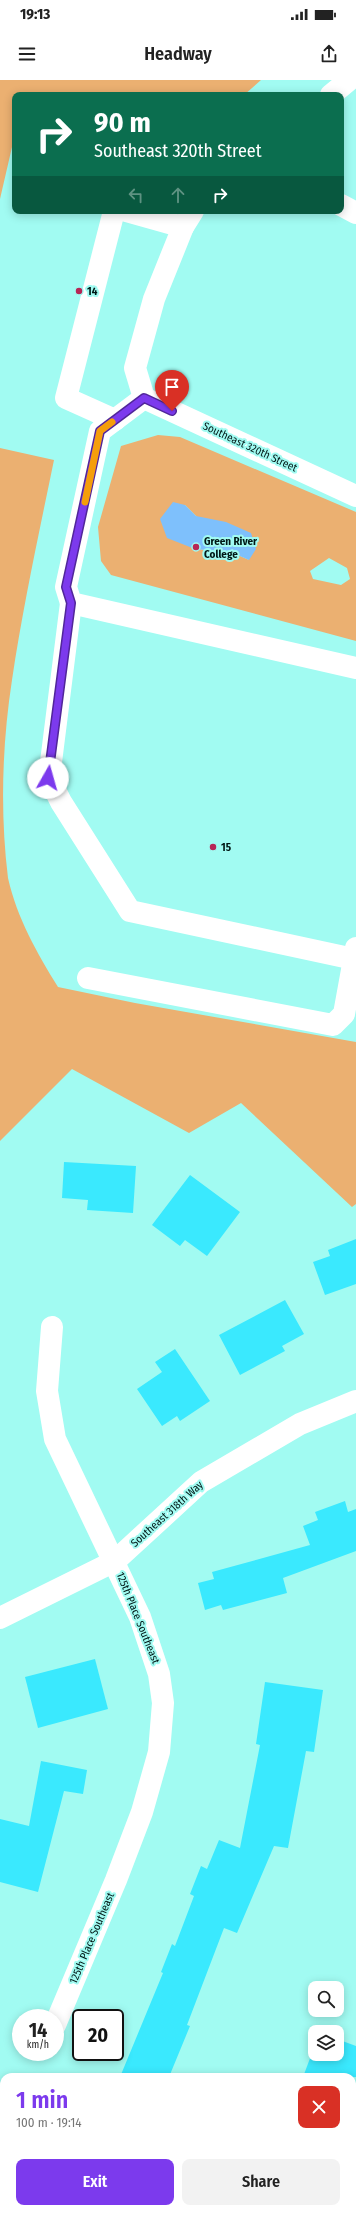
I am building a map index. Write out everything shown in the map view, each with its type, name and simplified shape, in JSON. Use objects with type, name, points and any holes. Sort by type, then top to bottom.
[{"type":"street","points":[[335,92],[349,80]]},
{"type":"street","points":[[344,206],[356,212]]},
{"type":"street","points":[[113,214],[66,398],[115,420]]},
{"type":"street","points":[[88,978],[333,1025],[344,1014],[355,953],[130,911],[61,802],[48,778],[71,603],[66,587],[100,431],[144,398],[135,368],[154,299],[188,219],[149,214]]},
{"type":"street","name":"Southeast 320th Street","points":[[144,398],[356,496]]},
{"type":"street","points":[[71,603],[356,668]]},
{"type":"street","name":"125th Place Southeast","points":[[52,1327],[47,1391],[55,1439],[115,1561],[140,1617],[159,1674],[163,1703],[161,1736],[156,1767],[139,1819],[116,1880],[62,2009]]},
{"type":"street","name":"Southeast 318th Way","points":[[0,1618],[115,1561],[201,1482],[300,1424],[356,1401]]},
{"type":"shaded area","points":[[0,80],[261,80],[247,92],[12,92],[12,147],[0,199]]},
{"type":"shaded area","points":[[158,435],[180,437],[356,512],[356,641],[111,575],[101,561],[98,527],[121,446]],"holes":[[[185,505],[196,516],[249,560],[231,552],[195,549]],[[329,558],[347,568],[350,579],[341,585],[313,579],[310,571]]]},
{"type":"shaded area","points":[[0,448],[54,460],[16,652],[4,754],[3,804],[5,853],[8,878],[28,935],[58,987],[135,1003],[356,1042],[356,1204],[352,1207],[241,1103],[189,1133],[72,1069],[0,1141]]},
{"type":"water","points":[[173,502],[185,505],[196,516],[226,522],[251,533],[256,549],[249,560],[231,552],[195,549],[167,538],[160,519]]},
{"type":"building","points":[[64,1162],[136,1166],[133,1213],[87,1210],[88,1200],[62,1198]]},
{"type":"building","points":[[190,1175],[240,1212],[207,1256],[185,1240],[180,1246],[152,1225]]},
{"type":"building","points":[[356,1239],[356,1284],[325,1295],[313,1262],[330,1256],[328,1250]]},
{"type":"building","points":[[285,1300],[304,1334],[282,1346],[285,1351],[240,1375],[219,1335]]},
{"type":"building","points":[[175,1349],[210,1401],[180,1421],[177,1416],[162,1426],[137,1389],[162,1372],[155,1362]]},
{"type":"building","points":[[345,1501],[348,1512],[356,1509],[356,1551],[283,1578],[287,1593],[223,1610],[221,1605],[205,1610],[198,1583],[214,1579],[212,1572],[310,1545],[303,1526],[318,1520],[315,1512]]},
{"type":"building","points":[[95,1659],[108,1709],[38,1728],[25,1677]]},
{"type":"building","points":[[265,1682],[323,1690],[314,1752],[306,1751],[288,1848],[274,1846],[237,1933],[224,1928],[187,2025],[190,2026],[171,2073],[122,2073],[163,1973],[161,1972],[172,1944],[175,1946],[194,1896],[190,1894],[201,1866],[207,1869],[219,1840],[240,1848],[260,1745],[256,1744]]},
{"type":"building","points":[[41,1761],[87,1770],[83,1794],[64,1791],[38,1892],[0,1882],[0,1819],[29,1826]]},
{"type":"building","points":[[344,2042],[356,2046],[356,2073],[304,2073],[309,2061],[344,2061]]},
{"type":"slow traffic","points":[[85,502],[100,431],[112,422]]},
{"type":"place","name":"14","points":[[79,291]]},
{"type":"place","name":"Green River College","points":[[196,547]]},
{"type":"place","name":"15","points":[[213,847]]},
{"type":"route","points":[[48,778],[71,603],[66,587],[100,431],[144,398],[172,411]]}]
